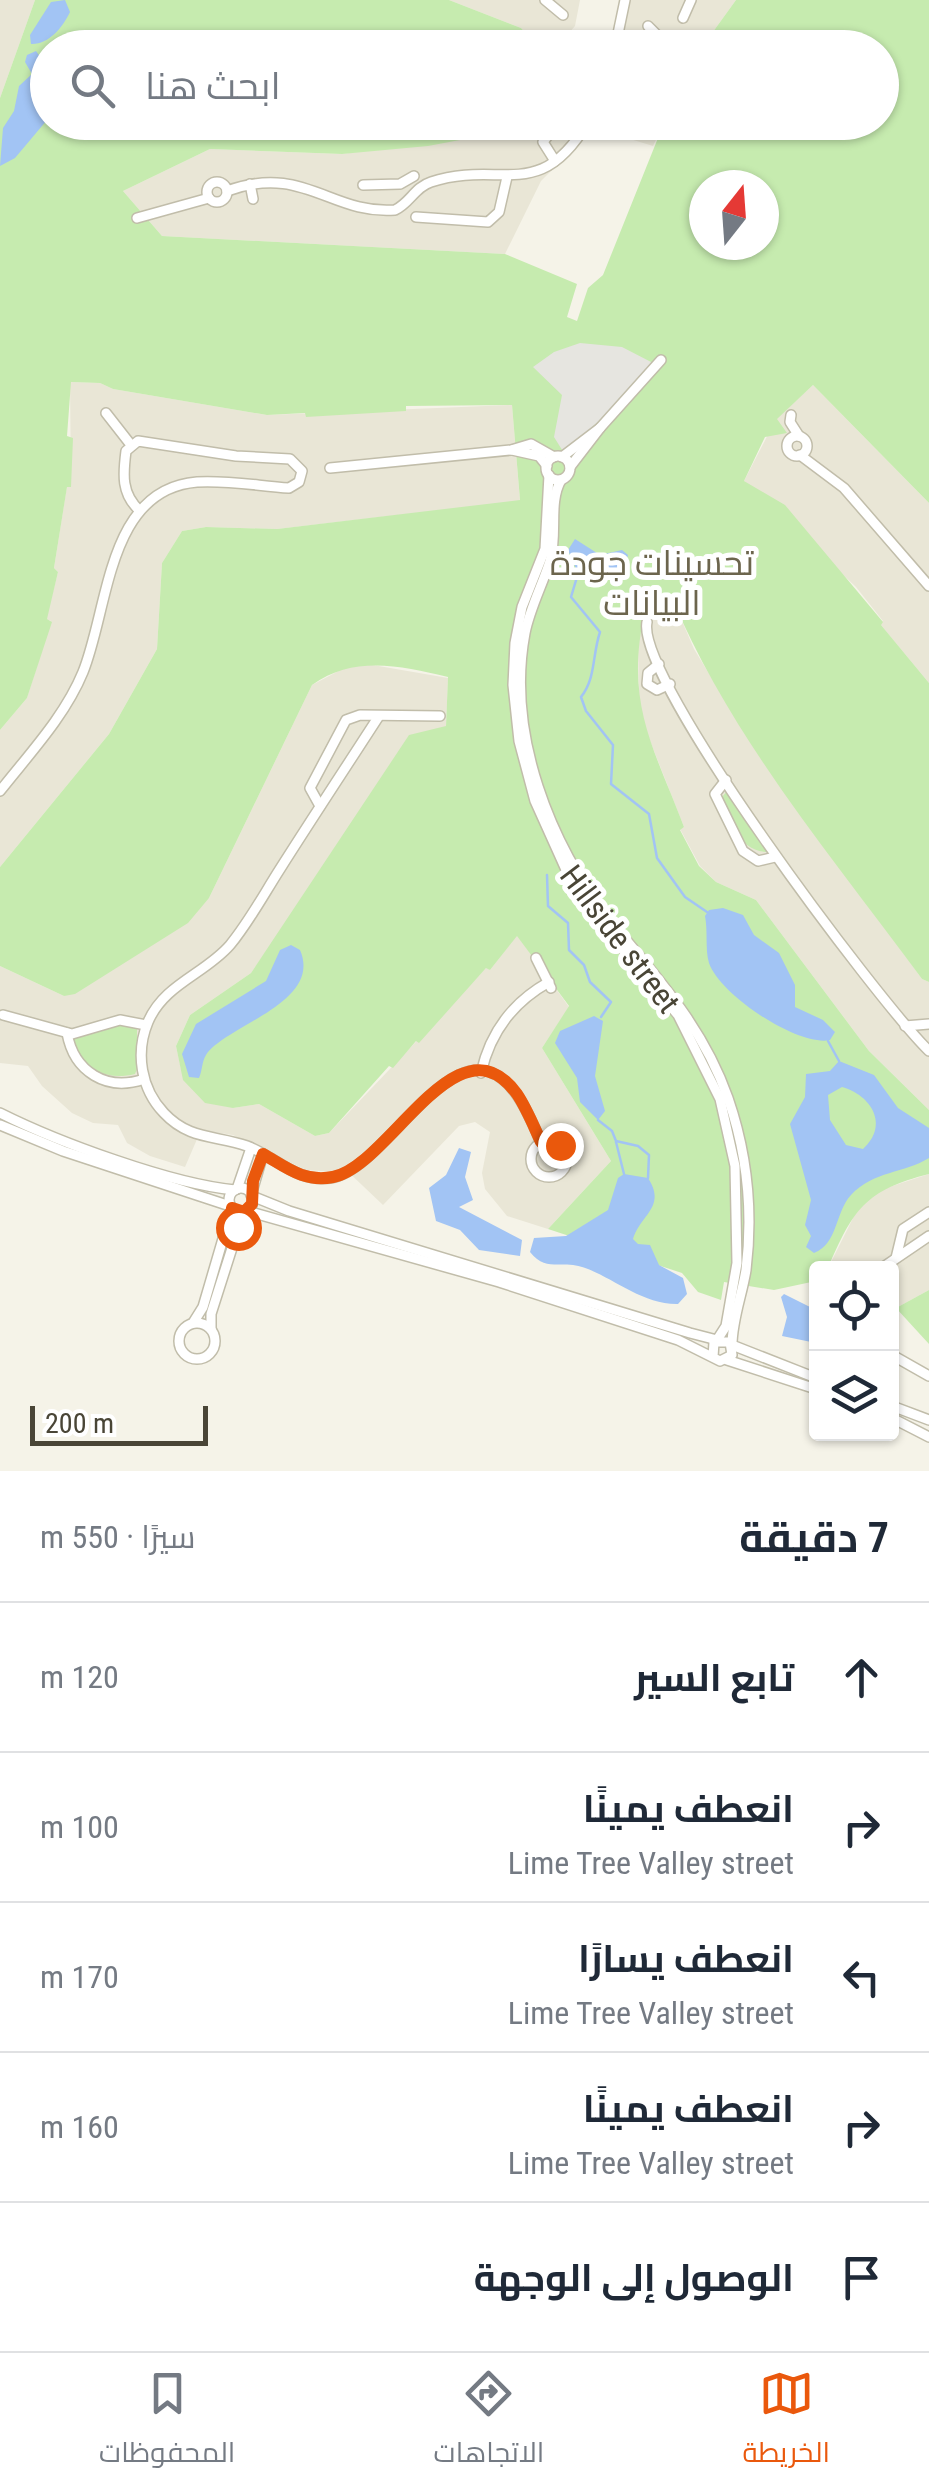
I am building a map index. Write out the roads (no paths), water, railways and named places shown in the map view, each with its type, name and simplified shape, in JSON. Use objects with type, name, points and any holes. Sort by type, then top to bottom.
[{"type":"street","points":[[545,0],[563,15]]},
{"type":"street","points":[[618,30],[624,0]]},
{"type":"street","points":[[682,18],[690,0]]},
{"type":"street","points":[[648,26],[653,30]]},
{"type":"street","points":[[545,140],[555,161]]},
{"type":"street","points":[[138,218],[209,198],[220,201],[226,191],[250,184],[299,184],[386,210],[403,206],[435,180],[533,174],[555,161],[573,140]]},
{"type":"street","points":[[363,185],[404,183],[414,176]]},
{"type":"street","points":[[416,217],[488,222],[498,212],[507,177]]},
{"type":"street","points":[[404,183],[415,193]]},
{"type":"street","points":[[250,184],[253,199]]},
{"type":"street","points":[[553,464],[600,428],[661,360]]},
{"type":"street","points":[[106,413],[130,445]]},
{"type":"street","points":[[791,415],[790,422],[799,436],[792,437],[787,445],[791,454],[800,455],[844,488],[929,586]]},
{"type":"street","name":"Hillside street","points":[[600,428],[556,490],[554,546],[523,644],[523,740],[574,868],[612,923],[674,994],[713,1061],[739,1136],[749,1224],[727,1360]]},
{"type":"street","points":[[0,791],[74,691],[95,639],[122,541],[140,511],[179,486],[207,482],[289,488],[299,482],[302,471],[290,459],[236,456],[142,441],[130,445],[125,454],[124,488],[140,511]]},
{"type":"street","points":[[330,468],[512,450],[533,450],[553,464],[570,467]]},
{"type":"street","points":[[553,464],[561,480]]},
{"type":"street","name":"Hillside street","points":[[553,464],[546,542],[514,644],[513,685],[535,801],[567,872],[602,924],[667,999],[706,1064],[734,1154],[736,1284],[724,1331],[712,1346],[713,1357]]},
{"type":"street","points":[[647,622],[646,635],[659,664],[775,857],[905,1026],[929,1051]]},
{"type":"street","points":[[659,664],[648,673],[647,684],[657,690],[670,684]]},
{"type":"street","points":[[320,806],[311,797],[310,788],[340,727],[355,716],[440,716]]},
{"type":"street","points":[[379,716],[232,942],[164,997],[146,1024],[141,1052],[144,1079],[160,1109],[186,1131],[251,1148],[302,1176],[346,1174],[378,1151],[439,1084],[458,1074],[481,1073],[500,1080],[516,1094],[541,1142]]},
{"type":"street","points":[[726,780],[716,794],[743,851],[758,860],[775,857]]},
{"type":"street","points":[[481,1073],[490,1042],[508,1015],[550,985],[536,958]]},
{"type":"street","points":[[0,1003],[2,1017],[67,1034],[120,1020],[146,1024]]},
{"type":"street","points":[[905,1026],[929,1024]]},
{"type":"street","points":[[67,1034],[77,1061],[94,1076],[114,1084],[144,1079]]},
{"type":"street","points":[[0,1113],[66,1141],[196,1183],[252,1193],[279,1208],[717,1340],[809,1375]]},
{"type":"street","points":[[0,1124],[42,1143],[231,1207],[499,1282],[809,1387]]},
{"type":"street","points":[[541,1142],[554,1142],[565,1152],[566,1164],[558,1174],[542,1175],[533,1167],[533,1151],[541,1142]]},
{"type":"street","points":[[230,1220],[239,1226],[211,1314],[212,1351],[206,1358],[192,1358],[184,1353],[179,1340],[203,1307],[251,1148]]},
{"type":"street","points":[[247,1210],[263,1154]]},
{"type":"street","points":[[246,1163],[252,1162],[258,1169]]},
{"type":"street","points":[[896,1258],[903,1229],[929,1212]]},
{"type":"street","points":[[734,1224],[741,1219],[749,1224]]},
{"type":"street","points":[[892,1261],[929,1236]]},
{"type":"street","points":[[193,1324],[212,1330]]},
{"type":"street","points":[[899,1358],[926,1372]]},
{"type":"street","points":[[899,1409],[929,1420]]},
{"type":"street","points":[[899,1421],[929,1436]]},
{"type":"water","points":[[65,0],[70,12],[63,24],[58,30],[33,30],[51,2]]},
{"type":"water","points":[[30,76],[30,140],[15,158],[0,166],[3,128],[14,111],[19,86]]},
{"type":"water","points":[[575,539],[600,555],[622,550],[628,555],[624,568],[604,573],[585,561],[577,571],[568,550]]},
{"type":"water","points":[[723,908],[743,915],[754,935],[779,953],[795,985],[795,1007],[823,1020],[835,1032],[830,1040],[816,1040],[781,1027],[744,1003],[716,976],[708,958],[705,916],[709,910]]},
{"type":"water","points":[[291,945],[300,950],[303,968],[298,985],[286,999],[217,1044],[205,1057],[199,1078],[189,1077],[182,1054],[196,1024],[266,981],[280,950]]},
{"type":"water","points":[[594,1016],[603,1021],[595,1076],[605,1111],[598,1120],[580,1102],[577,1078],[555,1043],[560,1031]]},
{"type":"water","points":[[839,1061],[874,1075],[898,1108],[929,1128],[929,1158],[860,1187],[846,1202],[828,1243],[814,1253],[806,1247],[811,1236],[805,1225],[811,1200],[790,1124],[805,1097],[806,1074],[830,1071]],"holes":[[[842,1087],[869,1104],[876,1121],[871,1140],[863,1149],[846,1145],[830,1120],[828,1095]]]},
{"type":"water","points":[[459,1148],[471,1152],[465,1177],[473,1200],[459,1207],[522,1240],[520,1256],[479,1250],[460,1230],[436,1221],[429,1188],[446,1175]]},
{"type":"water","points":[[624,1174],[648,1178],[653,1188],[653,1204],[633,1239],[638,1244],[650,1245],[659,1265],[683,1278],[687,1294],[678,1304],[649,1299],[585,1268],[545,1263],[530,1252],[534,1238],[566,1236],[608,1210],[618,1178]]},
{"type":"water","points":[[784,1294],[809,1306],[809,1342],[782,1336],[787,1317],[781,1297]]},
{"type":"waterway","points":[[577,577],[571,597],[600,632],[591,674],[581,697],[586,711],[613,745],[611,784],[649,814],[657,858],[685,897],[707,912]]},
{"type":"waterway","points":[[547,875],[548,906],[568,923],[569,950],[584,965],[590,982],[611,1002],[601,1017]]},
{"type":"waterway","points":[[828,1041],[839,1061]]},
{"type":"waterway","points":[[598,1120],[612,1131],[616,1141],[638,1146],[649,1155],[648,1178]]},
{"type":"waterway","points":[[616,1142],[624,1174]]},
{"type":"district","name":"تحسينات جودة البيانات","points":[[652,583]]}]
